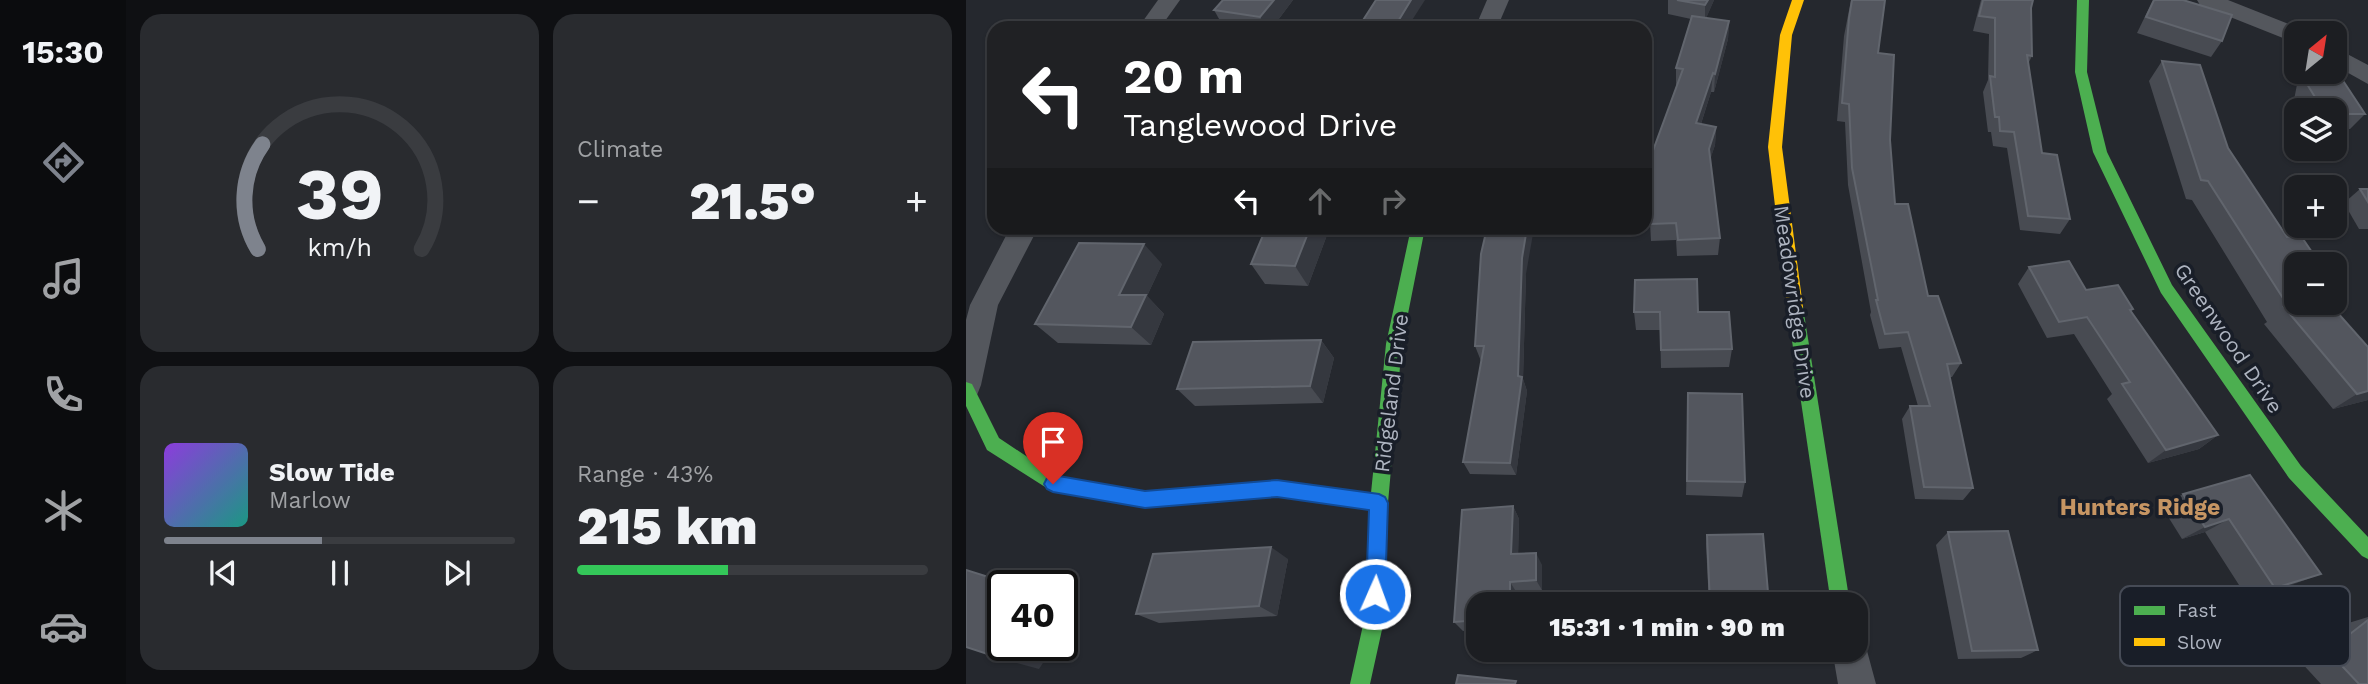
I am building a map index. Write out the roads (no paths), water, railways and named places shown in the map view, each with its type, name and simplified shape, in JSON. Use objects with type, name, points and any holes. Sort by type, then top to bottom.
[{"type":"street","points":[[1154,21],[1169,0]]},
{"type":"street","points":[[1489,21],[1498,0]]},
{"type":"street","name":"Meadowridge Drive","points":[[1798,0],[1786,35],[1775,147],[1789,267],[1839,592]]},
{"type":"street","name":"Greenwood Drive","points":[[2083,0],[2081,72],[2100,152],[2166,289],[2295,472],[2368,550]]},
{"type":"street","points":[[2208,0],[2284,29]]},
{"type":"street","points":[[2347,62],[2368,76]]},
{"type":"street","points":[[1020,235],[984,305],[966,387],[993,444],[1053,484],[1145,499],[1277,488],[1379,503]]},
{"type":"street","name":"Ridgeland Drive","points":[[1360,684],[1375,617],[1379,503],[1394,344],[1417,235]]},
{"type":"street","points":[[1853,662],[1857,684]]},
{"type":"district","name":"Hunters Ridge","points":[[2140,507]]}]
